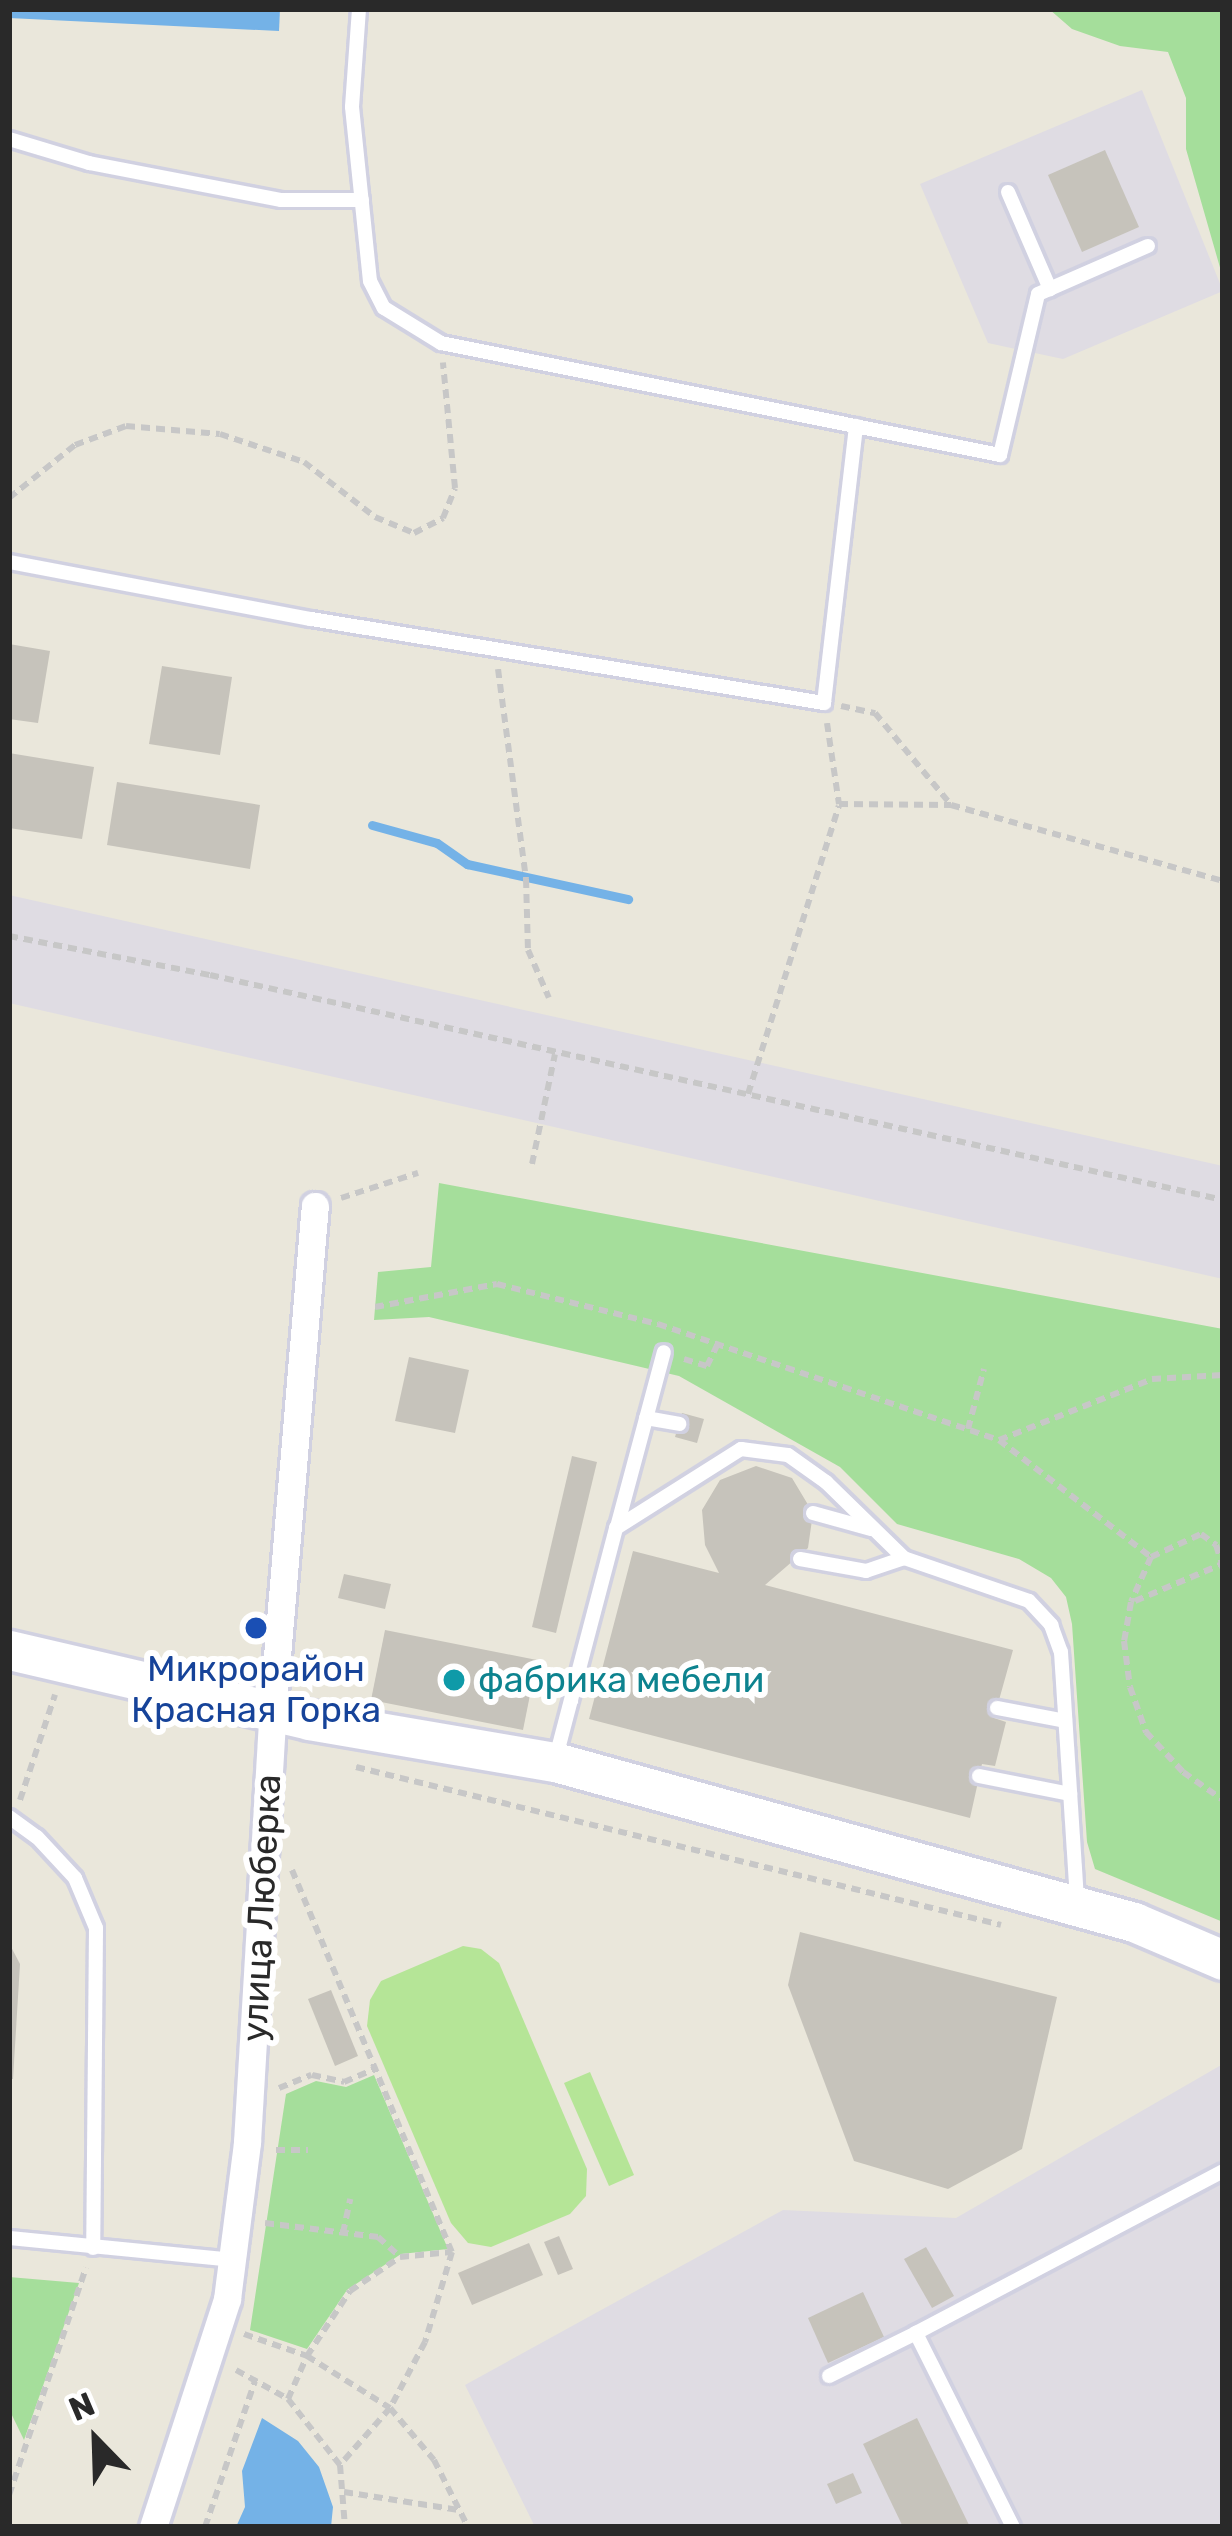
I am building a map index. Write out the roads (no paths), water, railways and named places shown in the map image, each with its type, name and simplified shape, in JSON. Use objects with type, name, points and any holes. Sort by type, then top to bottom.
[{"type":"street","name":"улица Люберка","points":[[153,2527],[227,2299],[247,2142],[273,1712],[314,1207]]},
{"type":"street","points":[[9,1650],[273,1712],[555,1762],[1164,1931],[1223,1960]]},
{"type":"lane","points":[[359,9],[352,106],[370,281],[384,308],[441,343],[1000,455],[1038,294],[1148,246]]},
{"type":"lane","points":[[9,139],[88,163],[281,200],[362,200]]},
{"type":"lane","points":[[1008,192],[1050,289]]},
{"type":"lane","points":[[9,562],[824,703],[856,426]]},
{"type":"lane","points":[[555,1762],[664,1352]]},
{"type":"lane","points":[[646,1418],[679,1424]]},
{"type":"lane","points":[[616,1528],[741,1449],[788,1455],[904,1558],[1029,1600],[1051,1625],[1060,1652],[1077,1909]]},
{"type":"lane","points":[[813,1513],[875,1530]]},
{"type":"lane","points":[[800,1559],[866,1571],[904,1558]]},
{"type":"lane","points":[[997,1708],[1065,1721]]},
{"type":"lane","points":[[979,1776],[1070,1794]]},
{"type":"lane","points":[[11,1819],[75,1878],[96,1928],[93,2248]]},
{"type":"lane","points":[[829,2376],[1223,2171]]},
{"type":"lane","points":[[9,2238],[232,2260]]},
{"type":"lane","points":[[916,2333],[1013,2527]]},
{"type":"water","points":[[9,9],[280,9],[279,31],[9,18]]},
{"type":"water","points":[[262,2418],[298,2441],[319,2467],[333,2507],[331,2527],[236,2527],[245,2507],[242,2471]]},
{"type":"waterway","points":[[372,825],[437,843],[467,864],[628,899]]},
{"type":"place","name":"Микрорайон Красная Горка","points":[[256,1628]]},
{"type":"place","name":"фабрика мебели","points":[[454,1680]]}]
